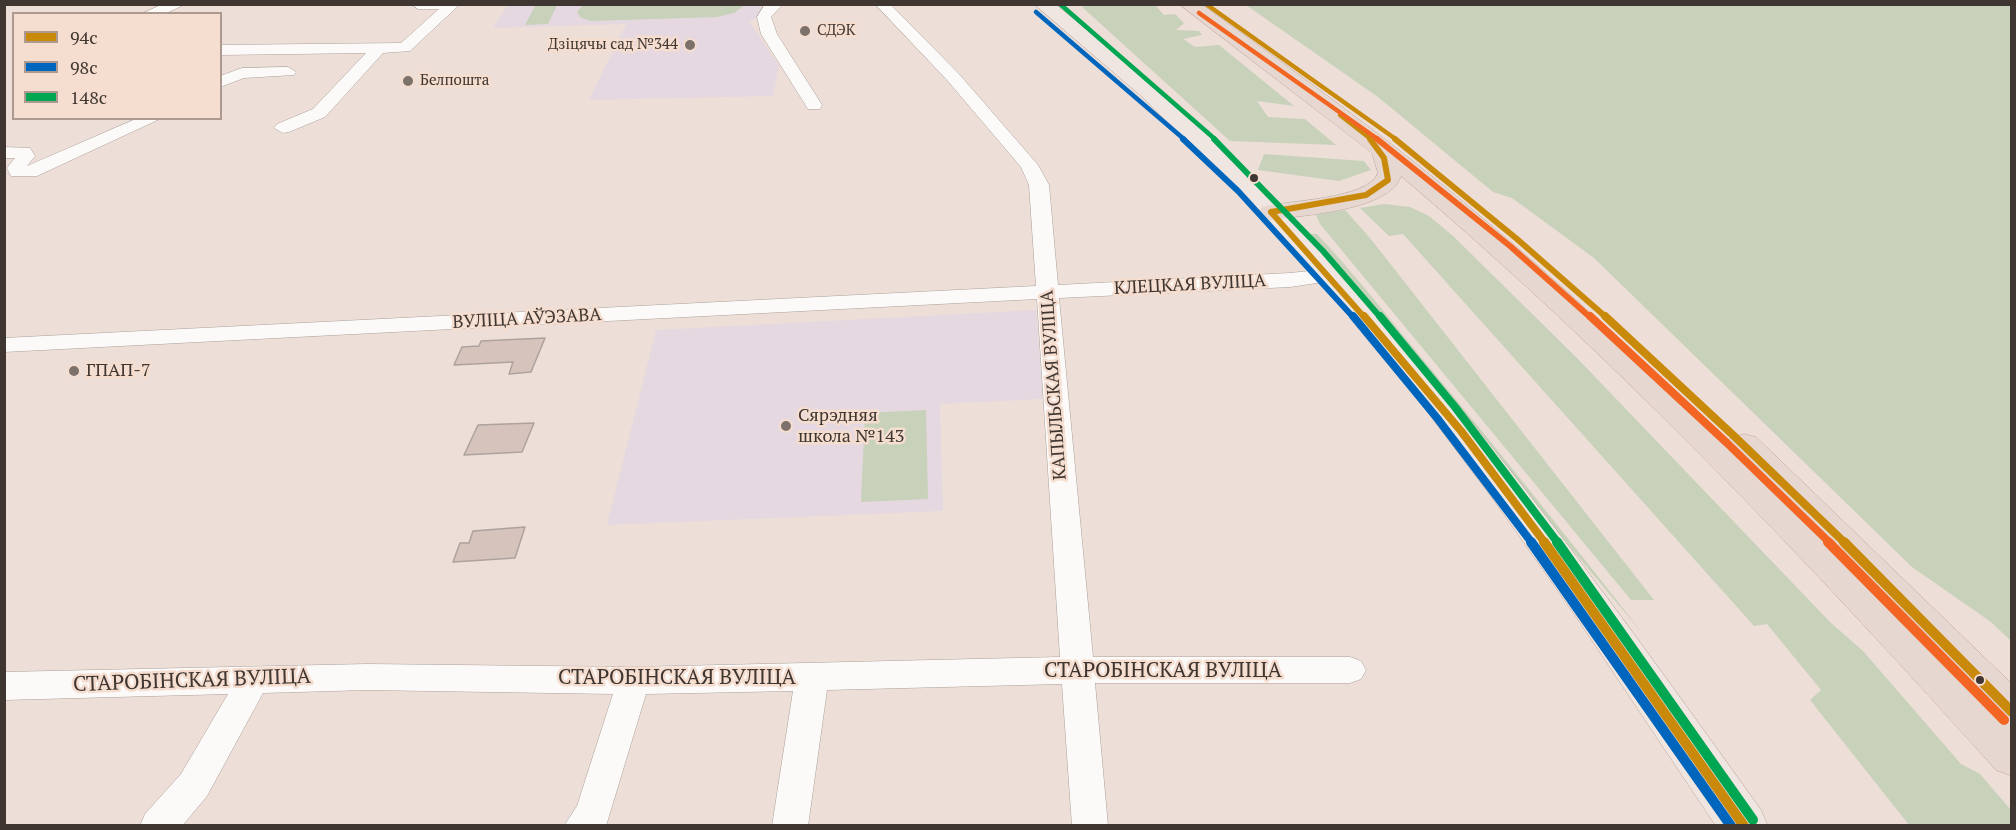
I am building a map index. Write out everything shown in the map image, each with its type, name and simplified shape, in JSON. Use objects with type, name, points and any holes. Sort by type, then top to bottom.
[{"type":"highway","points":[[1188,4],[1309,91],[1383,149],[1553,295],[1694,427],[1903,638],[2012,756]]},
{"type":"highway","points":[[1205,4],[1328,88],[1491,216],[1607,317],[1728,430],[1944,642],[2012,713]]},
{"type":"highway","points":[[1272,212],[1347,200],[1376,191],[1388,180],[1389,173],[1383,149]]},
{"type":"highway","points":[[1347,200],[1407,200],[1444,212],[1478,229]]},
{"type":"main road","points":[[1043,4],[1159,101],[1272,212],[1329,275],[1485,463],[1658,701],[1744,825]]},
{"type":"street","points":[[154,12],[179,4]]},
{"type":"street","points":[[776,4],[769,8],[764,17],[769,34],[814,105]]},
{"type":"street","name":"КАПЫЛЬСКАЯ ВУЛІЦА","points":[[882,4],[954,77],[1029,165],[1039,185],[1042,199],[1046,279],[1050,293],[1048,305],[1090,825]]},
{"type":"street","points":[[222,50],[405,48],[452,5],[418,5]]},
{"type":"street","points":[[283,128],[319,113],[378,49]]},
{"type":"street","points":[[222,81],[242,73],[288,72]]},
{"type":"street","points":[[4,153],[24,152],[26,156],[16,168],[18,172],[30,172],[149,120]]},
{"type":"street","name":"КЛЕЦКАЯ ВУЛІЦА","points":[[1050,293],[1290,280],[1329,275]]},
{"type":"street","name":"ВУЛІЦА АЎЭЗАВА","points":[[4,345],[1050,293]]},
{"type":"street","name":"СТАРОБІНСКАЯ ВУЛІЦА","points":[[4,686],[254,679],[466,677],[634,681],[1076,670],[1350,670]]},
{"type":"street","points":[[789,825],[812,677]]},
{"type":"street","points":[[158,825],[194,785],[254,679]]},
{"type":"street","points":[[582,825],[592,816],[634,681]]},
{"type":"shaded area","name":"Дзіцячы сад №344","points":[[508,5],[760,5],[762,11],[757,18],[749,21],[779,66],[773,96],[589,100],[626,24],[493,28]]},
{"type":"shaded area","name":"Сярэдняя школа №143","points":[[1036,310],[1043,399],[940,404],[943,511],[607,525],[656,330]]},
{"type":"green space","points":[[584,4],[745,5],[734,13],[717,17],[591,21],[581,18],[577,12]]},
{"type":"green space","points":[[1091,4],[1155,5],[1164,15],[1175,14],[1184,23],[1176,30],[1199,31],[1202,35],[1183,39],[1195,47],[1219,45],[1294,106],[1257,101],[1268,117],[1305,119],[1336,145],[1230,141],[1082,7]]},
{"type":"green space","points":[[557,5],[548,24],[525,25],[535,6]]},
{"type":"green space","points":[[1246,5],[2011,5],[2011,641],[1991,622],[1912,567],[1594,258],[1512,198],[1493,192],[1378,97]]},
{"type":"green space","points":[[1264,154],[1364,161],[1371,170],[1339,181],[1258,170]]},
{"type":"green space","points":[[1384,204],[1410,207],[1429,216],[1453,236],[1576,357],[1830,622],[1863,651],[1961,764],[1980,774],[2011,810],[2011,825],[1909,825],[1810,700],[1821,690],[1767,624],[1754,626],[1403,234],[1389,236],[1360,208]]},
{"type":"green space","points":[[1345,210],[1370,238],[1654,600],[1631,600],[1320,224],[1316,215]]},
{"type":"green space","points":[[1317,234],[1359,281],[1643,634],[1309,236]]},
{"type":"green space","points":[[926,410],[928,499],[861,502],[865,413]]},
{"type":"building","points":[[545,338],[531,372],[509,374],[513,362],[454,365],[462,347],[479,346],[481,341]]},
{"type":"building","points":[[534,423],[522,452],[464,455],[478,425]]},
{"type":"building","points":[[525,527],[515,558],[453,562],[460,543],[469,543],[473,531]]},
{"type":"transit line","name":"148с","points":[[1060,4],[1159,88],[1230,154],[1323,251],[1390,328],[1517,488],[1637,653],[1753,820]]},
{"type":"transit line","name":"94с","points":[[1206,4],[1326,87],[1413,153],[1591,303],[1805,504],[2012,712]]},
{"type":"transit line","name":"98с","points":[[1036,12],[1139,99],[1214,167],[1307,264],[1373,340],[1437,418],[1558,578],[1731,826]]},
{"type":"transit line","points":[[1199,13],[1377,139],[1510,246],[1656,376],[1798,511],[2004,720]]},
{"type":"transit line","name":"94с","points":[[1271,212],[1366,195],[1388,180],[1387,168],[1380,150],[1366,135],[1340,115]]},
{"type":"transit line","name":"94с","points":[[1271,212],[1408,367],[1461,431],[1617,643],[1744,826]]},
{"type":"place","name":"СДЭК","points":[[805,31]]},
{"type":"place","name":"Дзіцячы сад №344","points":[[690,45]]},
{"type":"place","name":"Белпошта","points":[[408,81]]},
{"type":"place","name":"ГПАП-7","points":[[74,371]]},
{"type":"place","name":"Сярэдняя школа №143","points":[[786,426]]}]
